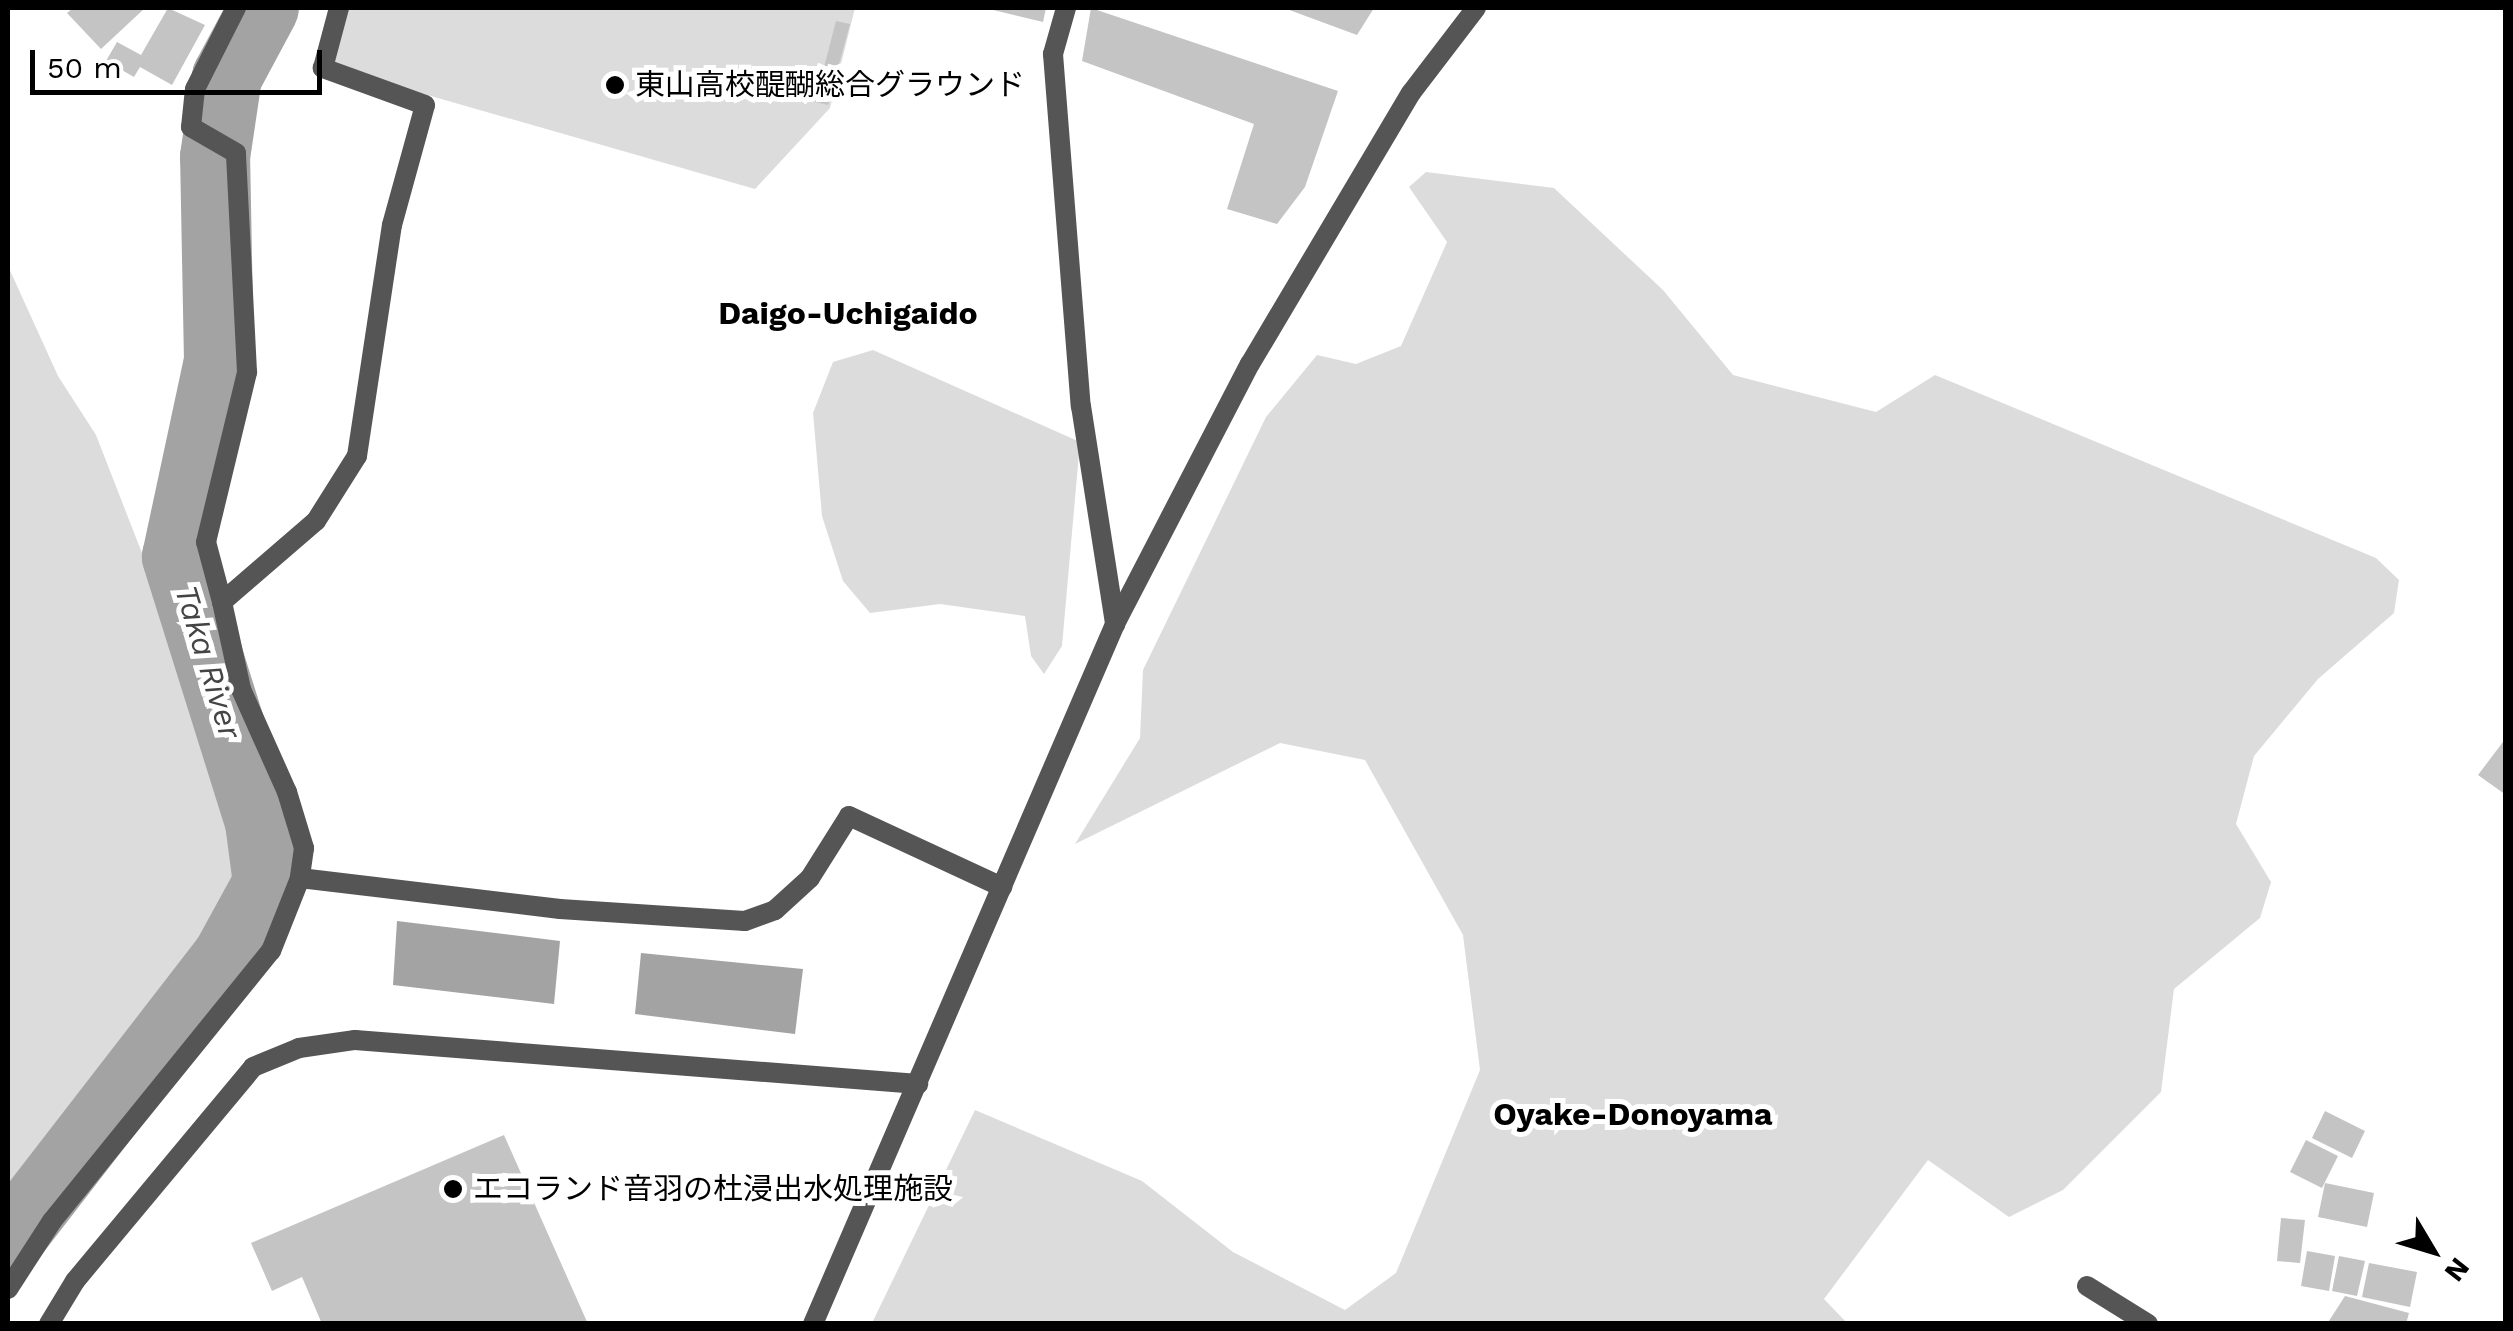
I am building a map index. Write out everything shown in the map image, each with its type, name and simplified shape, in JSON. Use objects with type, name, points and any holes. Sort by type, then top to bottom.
[{"type":"street","points":[[8,1289],[52,1221],[272,951],[300,878],[304,848],[288,792],[241,688],[206,542],[248,372],[236,153],[192,128],[195,89],[236,8]]},
{"type":"street","points":[[222,602],[316,520],[357,456],[378,356],[392,225],[425,106],[322,68],[339,8]]},
{"type":"street","points":[[1066,8],[1053,54],[1080,406],[1115,624]]},
{"type":"street","points":[[813,1324],[1115,624],[1250,364],[1410,93],[1476,8]]},
{"type":"street","points":[[300,878],[560,909],[745,921],[775,910],[810,878],[848,816],[1002,888]]},
{"type":"street","points":[[50,1324],[76,1281],[254,1067],[299,1048],[355,1040],[918,1084]]},
{"type":"street","points":[[2087,1286],[2148,1324]]},
{"type":"shaded area","name":"東山高校醍醐総合グラウンド","points":[[332,8],[855,8],[830,108],[755,189],[316,63]]},
{"type":"shaded area","points":[[1426,172],[1554,188],[1663,290],[1733,375],[1876,412],[1935,375],[2376,558],[2399,580],[2394,613],[2318,679],[2254,756],[2236,824],[2271,882],[2260,918],[2174,989],[2161,1092],[2063,1190],[2009,1217],[1928,1160],[1824,1299],[1847,1323],[872,1323],[975,1110],[1142,1181],[1233,1252],[1345,1310],[1396,1273],[1480,1070],[1463,935],[1365,760],[1280,743],[1075,844],[1140,738],[1143,670],[1266,417],[1317,355],[1356,364],[1401,346],[1447,242],[1409,187]]},
{"type":"shaded area","points":[[8,266],[58,376],[96,435],[170,625],[243,876],[146,1015],[159,1054],[132,1102],[74,1174],[25,1171],[8,1192]]},
{"type":"shaded area","points":[[873,350],[1080,442],[1062,646],[1044,674],[1031,656],[1025,616],[940,604],[870,613],[843,581],[822,516],[813,413],[833,362]]},
{"type":"shaded area","points":[[397,921],[560,941],[554,1004],[393,985]]},
{"type":"shaded area","points":[[641,953],[803,969],[795,1034],[635,1014]]},
{"type":"building","points":[[73,8],[145,8],[101,49],[67,13]]},
{"type":"building","points":[[168,8],[205,25],[172,85],[140,67],[134,77],[106,61],[117,42],[141,55]]},
{"type":"building","points":[[985,8],[1046,8],[1043,22]]},
{"type":"building","points":[[1091,8],[1338,91],[1305,187],[1277,224],[1227,209],[1254,124],[1082,61]]},
{"type":"building","points":[[1284,8],[1374,8],[1357,35]]},
{"type":"building","points":[[836,21],[850,24],[828,105],[815,102]]},
{"type":"building","points":[[2506,738],[2506,795],[2478,775]]},
{"type":"building","points":[[2325,1111],[2365,1131],[2352,1158],[2312,1138]]},
{"type":"building","name":"エコランド音羽の杜浸出水処理施設","points":[[504,1135],[588,1324],[322,1324],[302,1277],[272,1291],[251,1243]]},
{"type":"building","points":[[2306,1140],[2338,1156],[2322,1188],[2290,1172]]},
{"type":"building","points":[[2325,1183],[2374,1193],[2367,1227],[2318,1217]]},
{"type":"building","points":[[2281,1218],[2305,1220],[2300,1263],[2277,1261]]},
{"type":"building","points":[[2307,1251],[2335,1256],[2329,1291],[2301,1286]]},
{"type":"building","points":[[2339,1256],[2365,1261],[2357,1296],[2332,1291]]},
{"type":"building","points":[[2369,1263],[2417,1272],[2410,1307],[2362,1297]]},
{"type":"building","points":[[2345,1296],[2409,1313],[2406,1324],[2327,1324]]},
{"type":"waterway","name":"Taka River","points":[[8,1241],[228,956],[268,883],[260,822],[177,557],[219,361],[215,157],[227,77],[264,8]]},
{"type":"place","name":"東山高校醍醐総合グラウンド","points":[[615,85]]},
{"type":"place","name":"エコランド音羽の杜浸出水処理施設","points":[[453,1189]]},
{"type":"district","name":"Daigo-Uchigaido","points":[[848,313]]},
{"type":"district","name":"Oyake-Donoyama","points":[[1633,1114]]}]
